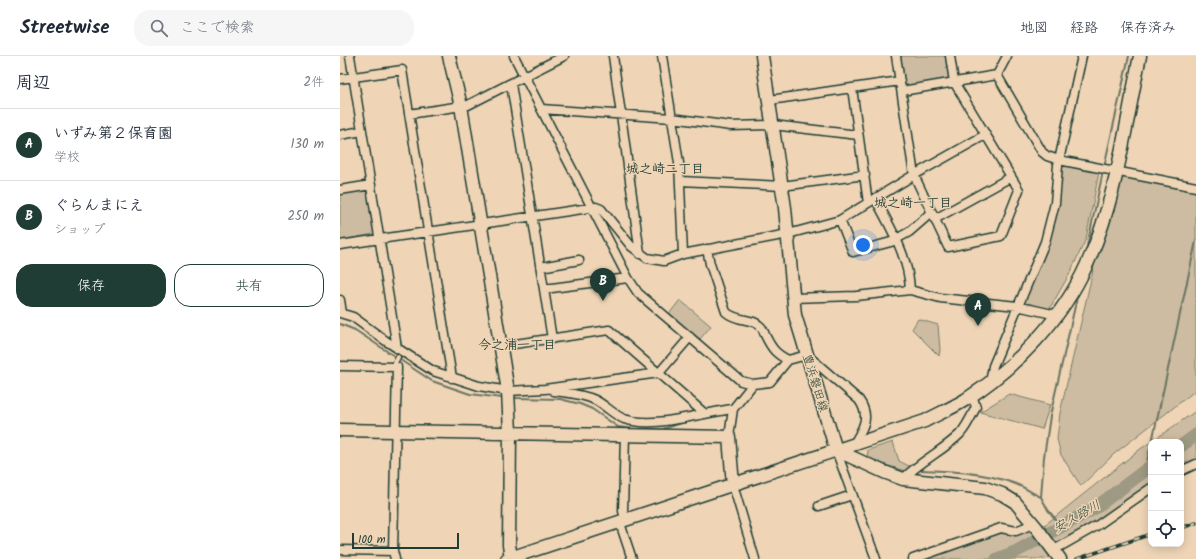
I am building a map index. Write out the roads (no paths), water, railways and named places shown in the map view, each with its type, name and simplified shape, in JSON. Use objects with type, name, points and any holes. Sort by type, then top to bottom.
[{"type":"street","points":[[350,56],[397,348]]},
{"type":"street","points":[[449,56],[461,106],[482,224],[508,391],[510,433],[510,559],[925,420],[972,394],[990,382],[1026,352],[1057,315],[1078,284],[1088,264],[1102,225],[1116,171],[1140,56]]},
{"type":"street","points":[[514,56],[628,278],[638,293],[741,381],[753,384],[770,382],[788,360]]},
{"type":"street","points":[[409,114],[468,105],[564,56]]},
{"type":"street","points":[[613,56],[640,254]]},
{"type":"street","points":[[662,56],[680,181],[683,254]]},
{"type":"street","name":"豊浜磐田線","points":[[762,56],[770,100],[788,234],[792,298],[807,356],[836,450]]},
{"type":"street","points":[[896,56],[914,175],[948,247],[1000,236],[1019,190],[954,82],[950,56]]},
{"type":"street","points":[[998,75],[1007,56]]},
{"type":"street","points":[[990,382],[993,366],[1045,242],[1055,203],[1059,160],[1082,56]]},
{"type":"street","points":[[340,79],[402,70],[452,378]]},
{"type":"street","points":[[902,91],[998,75]]},
{"type":"street","points":[[998,75],[1042,152],[1047,156],[1059,160],[1196,187]]},
{"type":"street","points":[[770,100],[900,81]]},
{"type":"street","points":[[511,84],[552,339]]},
{"type":"street","points":[[852,88],[868,203]]},
{"type":"street","points":[[541,109],[672,118],[731,126],[773,125],[858,135]]},
{"type":"street","points":[[340,134],[362,132]]},
{"type":"street","points":[[340,245],[592,207],[600,209],[631,246],[640,254],[646,258],[664,261],[683,254],[788,234],[840,220],[914,175],[985,135]]},
{"type":"street","points":[[680,181],[782,186],[865,175]]},
{"type":"street","points":[[840,220],[853,252],[891,242],[934,215],[1011,177]]},
{"type":"street","points":[[340,190],[371,185]]},
{"type":"street","points":[[875,198],[896,239],[909,276],[910,290]]},
{"type":"street","points":[[707,249],[710,264],[726,312],[731,317],[757,324],[761,327],[772,350],[777,355],[788,360],[807,356],[859,400],[864,407],[866,415],[865,424],[854,444]]},
{"type":"street","points":[[541,267],[579,260]]},
{"type":"street","points":[[544,289],[628,278]]},
{"type":"street","points":[[792,298],[856,296],[910,290],[940,298],[1017,306],[1057,315]]},
{"type":"street","points":[[340,300],[341,313],[354,317],[397,348],[433,371],[479,386],[508,391],[545,389],[659,373],[690,337]]},
{"type":"street","points":[[501,346],[609,330],[704,413]]},
{"type":"street","points":[[340,366],[394,364],[396,367],[394,555],[340,550]]},
{"type":"street","points":[[753,384],[733,409],[729,437],[733,484],[755,559]]},
{"type":"street","points":[[545,389],[579,395],[595,400],[622,418],[635,422],[656,422],[733,409]]},
{"type":"street","points":[[903,479],[913,468],[959,435],[969,422],[976,407],[972,394]]},
{"type":"street","points":[[340,430],[729,437]]},
{"type":"street","points":[[625,435],[623,522],[632,559]]},
{"type":"street","points":[[836,450],[903,479],[985,488],[1002,494],[1015,502],[1035,525],[1057,555],[1148,490]]},
{"type":"street","points":[[836,450],[876,559]]},
{"type":"street","points":[[1184,469],[1196,464]]},
{"type":"street","points":[[819,506],[852,495]]},
{"type":"street","points":[[913,559],[1001,528],[1016,531],[1035,525]]},
{"type":"lane","points":[[394,364],[398,357]]},
{"type":"waterway","points":[[1104,167],[1129,56]]},
{"type":"waterway","points":[[1086,251],[1103,171]]},
{"type":"waterway","points":[[1153,439],[1196,241]]},
{"type":"waterway","points":[[1062,527],[1048,510],[1041,497],[1044,457],[1050,416],[1078,293]]},
{"type":"waterway","points":[[340,324],[355,330],[432,381],[470,394],[502,398]]},
{"type":"waterway","points":[[515,398],[560,399],[580,404],[592,409],[618,427],[633,429]]},
{"type":"waterway","points":[[638,429],[663,429],[688,421]]},
{"type":"waterway","name":"安久路川","points":[[1184,444],[1196,435]]},
{"type":"waterway","points":[[1145,470],[1148,457]]},
{"type":"waterway","name":"安久路川","points":[[997,559],[1017,551],[1095,508],[1148,468]]},
{"type":"waterway","points":[[918,470],[990,476],[1017,484],[1041,497]]},
{"type":"railway","points":[[1184,527],[1196,523]]},
{"type":"railway","points":[[1077,559],[1148,535]]},
{"type":"place","name":"ぐらんまにえ","points":[[603,301]]},
{"type":"place","name":"いずみ第２保育園","points":[[978,326]]},
{"type":"district","name":"城之崎二丁目","points":[[665,169]]},
{"type":"district","name":"城之崎一丁目","points":[[913,203]]},
{"type":"district","name":"今之浦一丁目","points":[[517,345]]}]
